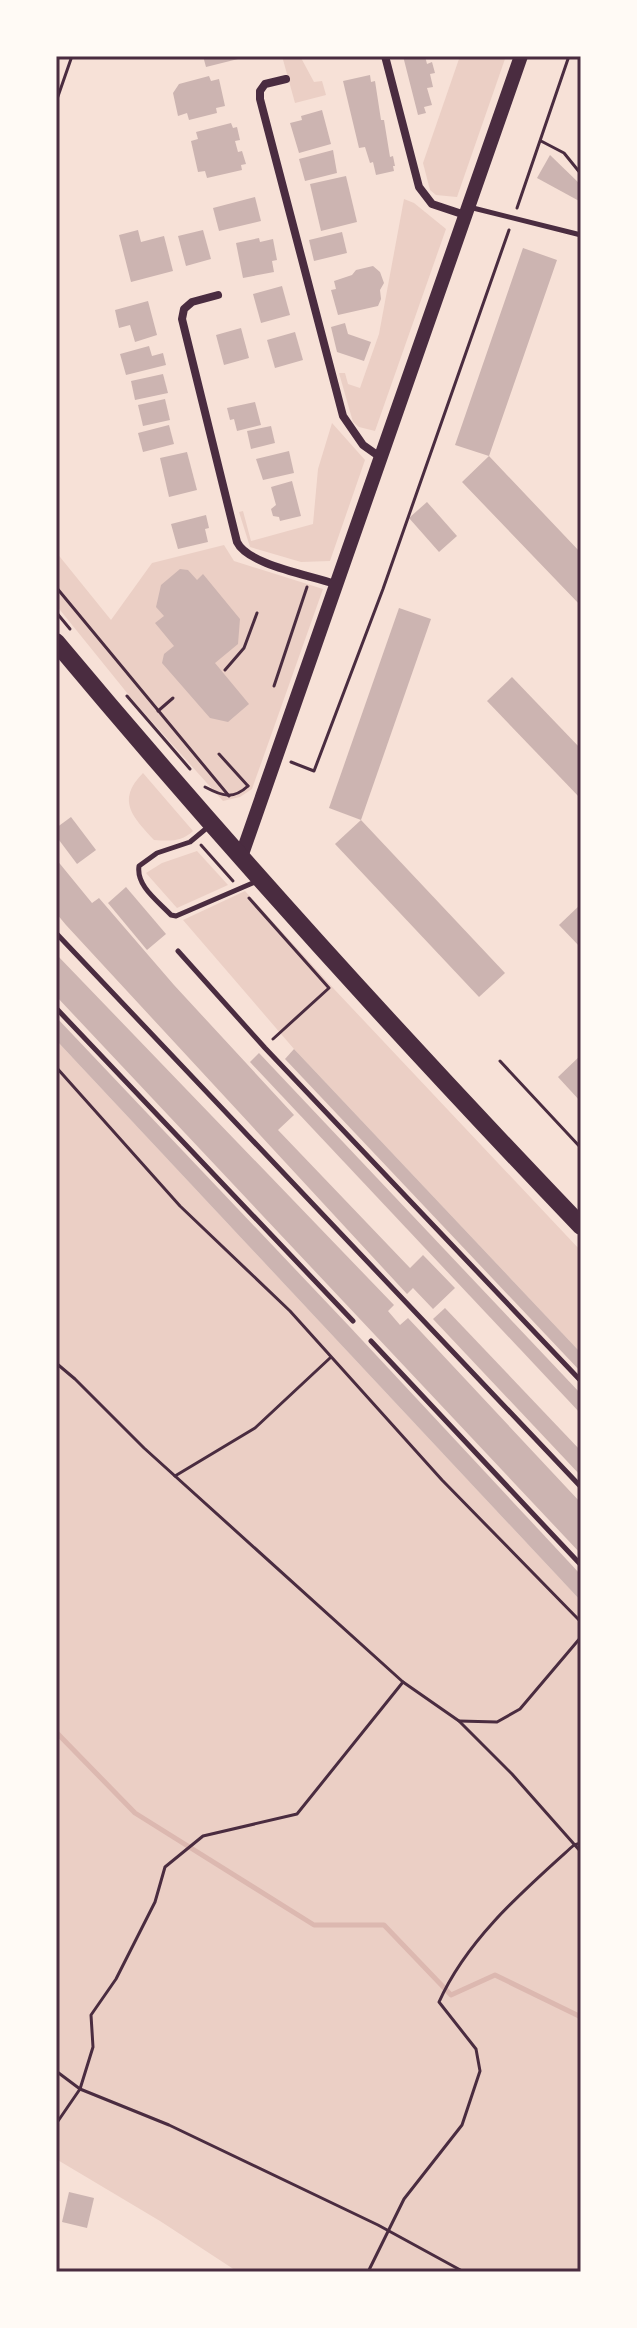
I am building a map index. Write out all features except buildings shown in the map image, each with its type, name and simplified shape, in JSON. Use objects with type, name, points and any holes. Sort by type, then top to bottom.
[{"type":"main road","points":[[56,642],[241,857],[459,1098],[581,1226]]},
{"type":"street","points":[[385,56],[419,187],[432,204],[466,211]]},
{"type":"street","points":[[241,857],[521,56]]},
{"type":"street","points":[[286,79],[265,84],[260,91],[260,99],[343,416],[363,445],[380,457]]},
{"type":"street","points":[[218,295],[192,302],[184,309],[182,319],[237,542],[247,555],[335,584]]},
{"type":"lane","points":[[466,211],[513,218],[581,235]]},
{"type":"lane","points":[[212,824],[183,846],[157,853],[139,866],[138,878],[144,887],[171,915],[176,916],[261,879]]},
{"type":"lane","points":[[56,933],[581,1487]]},
{"type":"lane","points":[[178,951],[265,1048],[581,1381]]},
{"type":"lane","points":[[56,1008],[353,1321]]},
{"type":"lane","points":[[371,1341],[581,1565]]},
{"type":"path","points":[[56,102],[72,56]]},
{"type":"path","points":[[287,760],[314,771],[383,589],[569,56]]},
{"type":"path","points":[[540,141],[564,153],[581,174]]},
{"type":"path","points":[[274,686],[311,576]]},
{"type":"path","points":[[56,587],[229,796]]},
{"type":"path","points":[[56,612],[74,633]]},
{"type":"path","points":[[225,670],[244,648],[257,613]]},
{"type":"path","points":[[128,697],[206,788],[225,797],[239,794],[248,786],[253,774]]},
{"type":"path","points":[[158,711],[173,698]]},
{"type":"path","points":[[219,754],[248,786]]},
{"type":"path","points":[[195,838],[329,988],[265,1048]]},
{"type":"path","points":[[500,1061],[581,1148]]},
{"type":"path","points":[[56,1067],[180,1206],[290,1311],[442,1480],[581,1622]]},
{"type":"path","points":[[175,1476],[255,1428],[331,1357]]},
{"type":"path","points":[[56,1363],[175,1476],[403,1682],[459,1721],[512,1774],[581,1852]]},
{"type":"path","points":[[459,1721],[497,1722],[520,1709],[581,1637]]},
{"type":"path","points":[[56,2124],[80,2089],[93,2047],[91,2015],[116,1979],[155,1902],[165,1867],[203,1836],[297,1814],[403,1682]]},
{"type":"path","points":[[368,2272],[404,2199],[462,2125],[480,2071],[476,2049],[439,2002],[449,1979],[500,1915],[574,1845],[581,1843]]},
{"type":"path","points":[[56,2071],[80,2089],[169,2125],[388,2230],[464,2272]]},
{"type":"shaded area","points":[[282,56],[300,56],[314,82],[322,81],[326,95],[295,103]]},
{"type":"shaded area","points":[[460,56],[506,56],[457,197],[436,195],[430,190],[423,163]]},
{"type":"shaded area","points":[[404,199],[414,203],[446,229],[375,431],[353,422],[339,373],[345,373],[348,384],[360,388],[379,334]]},
{"type":"shaded area","points":[[332,423],[365,460],[330,561],[301,562],[250,547],[239,512],[243,511],[251,541],[313,524],[318,469]]},
{"type":"shaded area","points":[[224,545],[234,561],[323,589],[252,789],[240,797],[223,801],[136,704],[56,605],[56,552],[111,620],[152,563]]},
{"type":"shaded area","points":[[143,773],[193,831],[189,835],[175,840],[154,840],[134,817],[130,809],[130,792]]},
{"type":"shaded area","points":[[197,851],[228,885],[177,908],[146,873],[162,863]]},
{"type":"shaded area","points":[[245,891],[581,1251],[581,1353],[294,1049],[183,920]]},
{"type":"shaded area","points":[[56,1040],[581,1601],[581,2272],[238,2272],[56,2159]]},
{"type":"waterway","points":[[56,1732],[135,1813],[314,1925],[384,1925],[451,1995],[495,1975],[581,2017]]}]
